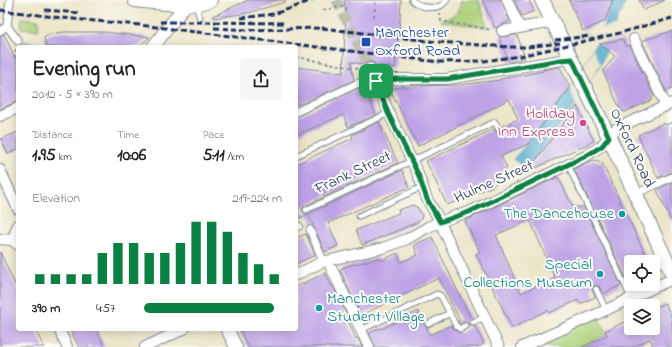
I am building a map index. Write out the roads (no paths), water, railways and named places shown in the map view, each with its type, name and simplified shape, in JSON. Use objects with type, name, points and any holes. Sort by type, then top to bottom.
[{"type":"main road","points":[[135,0],[157,2],[205,2],[210,0]]},
{"type":"main road","name":"Oxford Road","points":[[542,0],[609,137],[672,273]]},
{"type":"street","points":[[10,0],[7,26],[18,41]]},
{"type":"street","points":[[506,0],[520,28]]},
{"type":"street","points":[[155,45],[192,2]]},
{"type":"street","points":[[502,31],[553,22]]},
{"type":"street","points":[[0,31],[7,26]]},
{"type":"street","points":[[634,39],[669,104]]},
{"type":"street","points":[[298,111],[363,81],[447,79],[561,60],[574,65]]},
{"type":"street","points":[[370,70],[376,81],[388,113],[418,174],[427,199],[440,222],[500,347]]},
{"type":"street","name":"Hulme Street","points":[[298,274],[325,259],[383,248],[407,239],[428,226],[469,212],[586,156],[602,146],[617,128],[669,104]]},
{"type":"street","points":[[0,116],[16,109]]},
{"type":"street","points":[[0,170],[16,205]]},
{"type":"street","points":[[635,194],[672,177]]},
{"type":"street","points":[[310,230],[369,347]]},
{"type":"street","points":[[0,239],[15,242]]},
{"type":"street","points":[[522,347],[672,279]]},
{"type":"street","points":[[60,331],[67,347]]},
{"type":"street","points":[[145,347],[180,331]]},
{"type":"street","points":[[228,331],[236,347]]},
{"type":"lane","points":[[412,0],[416,4],[431,7],[442,5],[447,0]]},
{"type":"lane","points":[[192,2],[200,18]]},
{"type":"lane","points":[[298,155],[388,113]]},
{"type":"lane","name":"Frank Street","points":[[306,210],[495,122],[498,128]]},
{"type":"lane","points":[[568,165],[631,298]]},
{"type":"lane","points":[[359,216],[422,187]]},
{"type":"lane","points":[[596,289],[606,310]]},
{"type":"lane","points":[[361,330],[437,294],[441,296],[456,326],[460,329],[465,326]]},
{"type":"lane","points":[[428,324],[450,313]]},
{"type":"lane","points":[[473,322],[485,317]]},
{"type":"water","points":[[614,0],[626,0],[600,65],[576,104],[526,169],[513,159],[529,142],[570,88],[593,49]]},
{"type":"tunnel","points":[[336,0],[370,68]]},
{"type":"railway","points":[[241,18],[273,14],[312,0]]},
{"type":"railway","points":[[0,10],[62,18],[140,25],[439,62],[484,61],[520,56],[620,33],[672,18]]},
{"type":"railway","points":[[45,10],[78,13]]},
{"type":"railway","points":[[160,22],[286,23]]},
{"type":"railway","points":[[214,28],[249,30],[322,28],[437,42],[509,47],[527,47],[560,43]]},
{"type":"railway","points":[[555,40],[591,36]]},
{"type":"place","name":"Manchester Oxford Road","points":[[366,42]]},
{"type":"place","name":"Holiday Inn Express","points":[[583,123]]},
{"type":"place","name":"The Dancehouse","points":[[622,214]]},
{"type":"place","name":"Special Collections Museum","points":[[600,274]]},
{"type":"place","name":"Manchester Student Village","points":[[319,308]]}]
